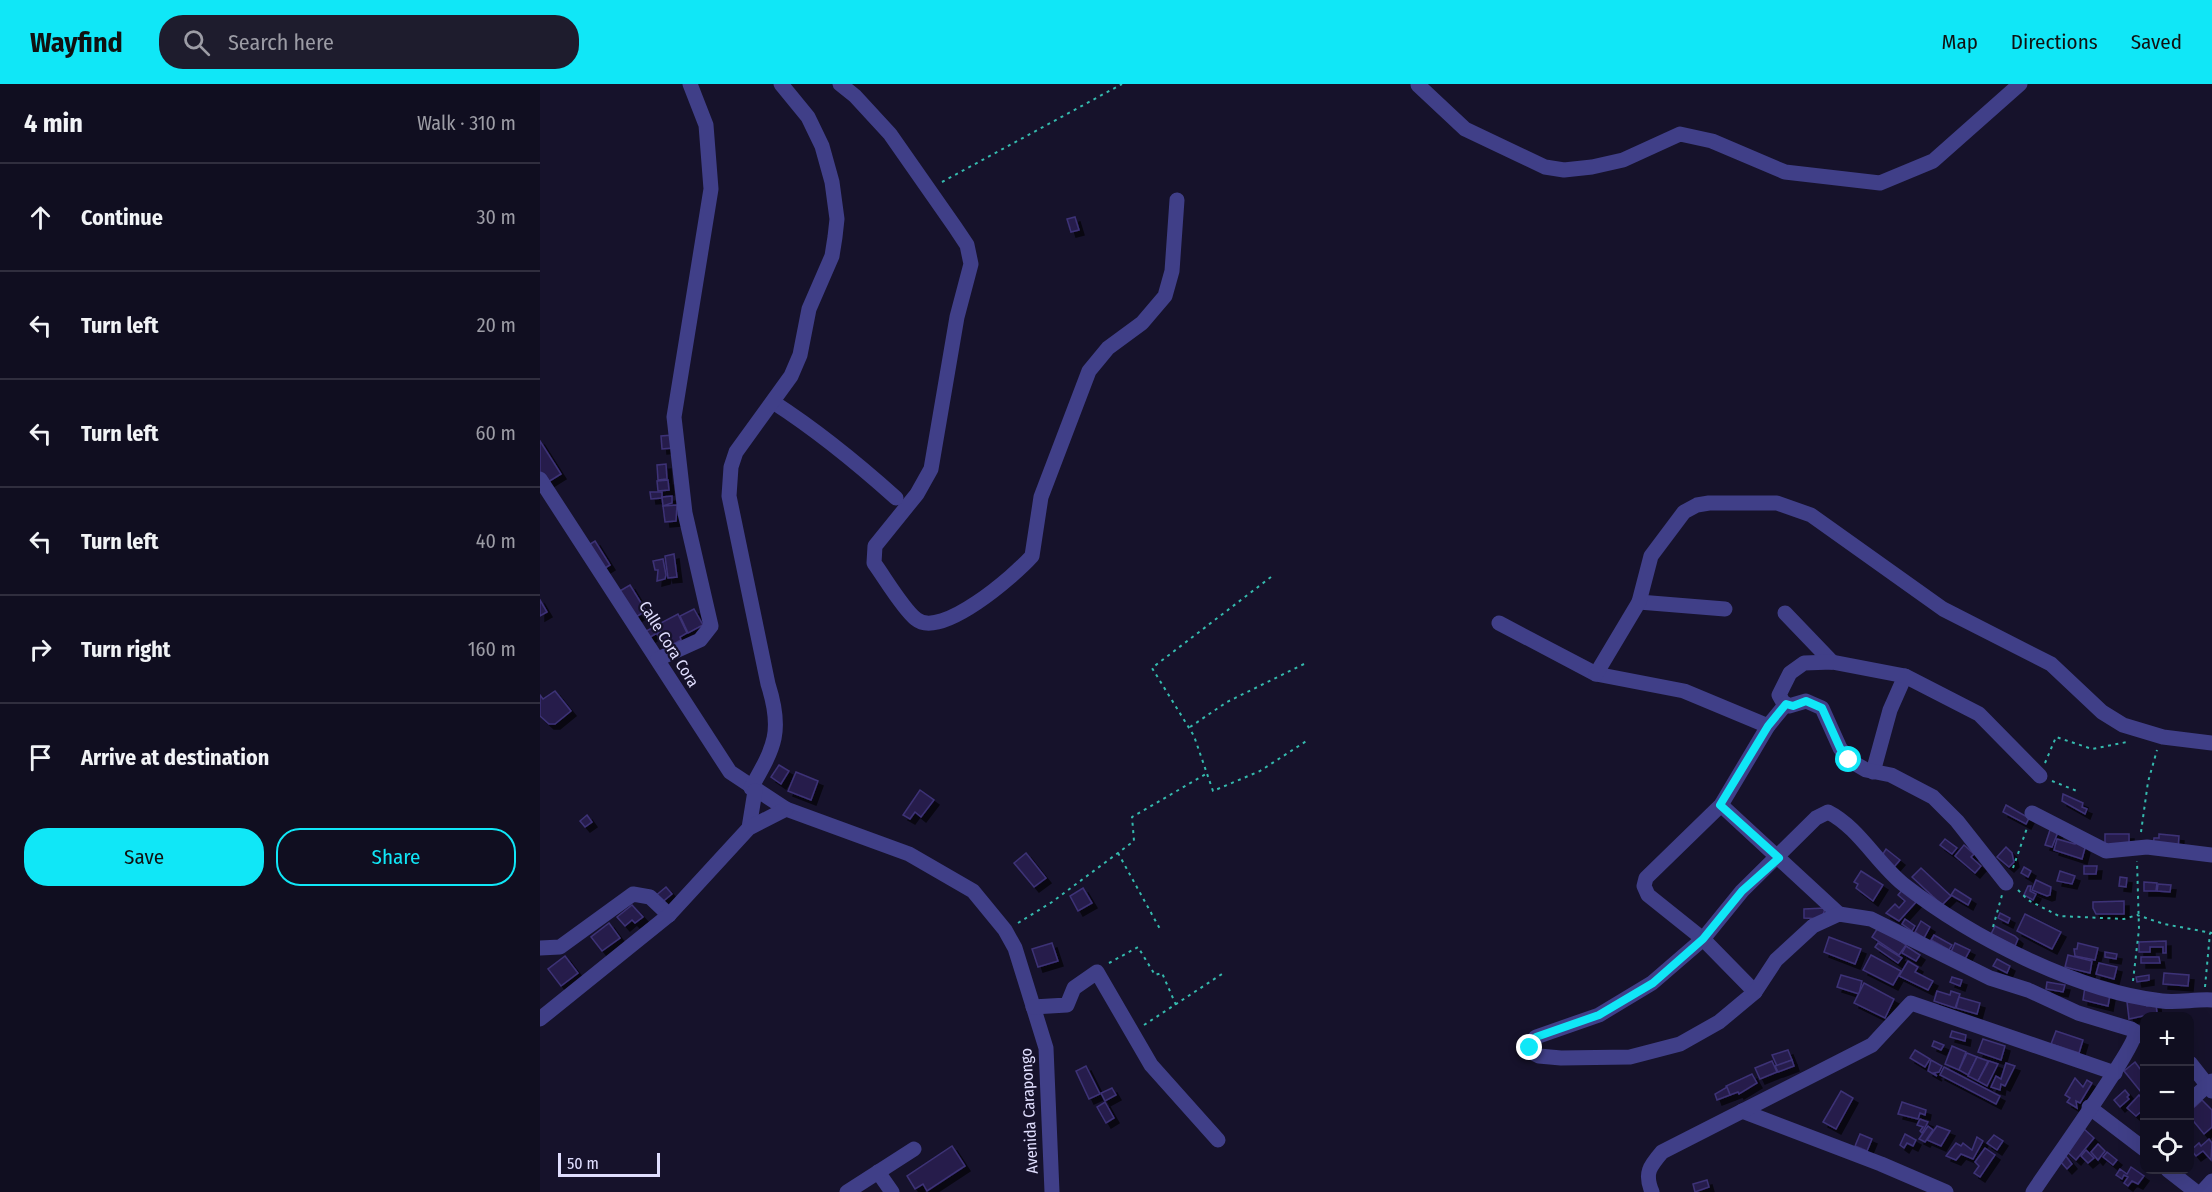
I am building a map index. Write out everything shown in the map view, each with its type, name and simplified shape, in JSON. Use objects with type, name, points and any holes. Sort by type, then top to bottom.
[{"type":"street","points":[[658,659],[700,640],[711,626],[685,513],[675,417],[711,189],[706,125],[690,84]]},
{"type":"street","points":[[749,828],[753,789],[768,758],[777,731],[777,713],[768,684],[729,496],[730,467],[736,452],[791,376],[800,355],[809,309],[832,256],[837,219],[828,164],[816,131],[781,84]]},
{"type":"street","points":[[840,84],[855,96],[890,134],[955,227],[971,264],[957,317],[931,468],[917,494],[875,546],[873,556],[874,563],[916,620],[930,624],[945,621],[986,595],[1032,556],[1041,497],[1089,371],[1108,348],[1142,323],[1165,296],[1172,271],[1177,200]]},
{"type":"street","points":[[1418,85],[1465,129],[1545,167],[1564,170],[1592,167],[1623,159],[1680,134],[1712,141],[1785,172],[1880,183],[1933,161],[2020,84]]},
{"type":"street","points":[[773,402],[810,425],[850,456],[896,498]]},
{"type":"street","name":"Calle Cora Cora","points":[[540,479],[730,772],[786,809]]},
{"type":"street","points":[[1596,674],[1639,602],[1651,556],[1677,518],[1691,507],[1703,503],[1735,502],[1790,506],[1811,515],[1943,609],[2051,664],[2113,720],[2133,730],[2163,737],[2212,743]]},
{"type":"street","points":[[1639,602],[1725,609]]},
{"type":"street","points":[[1785,613],[1832,662]]},
{"type":"street","points":[[1499,623],[1596,674],[1684,691],[1768,726]]},
{"type":"street","points":[[2006,883],[1957,821],[1934,797],[1892,775],[1860,768],[1844,754],[1825,713],[1817,704],[1806,701],[1793,706],[1786,704],[1780,699],[1780,691],[1794,669],[1809,662],[1832,662],[1905,676],[1979,714],[2040,776]]},
{"type":"street","points":[[1873,771],[1890,710],[1905,676]]},
{"type":"street","points":[[1755,992],[1703,939],[1648,895],[1644,886],[1646,878],[1720,805],[1768,726],[1786,704]]},
{"type":"street","points":[[1720,805],[1839,914],[1870,919],[1990,978],[2028,990],[2078,1012],[2132,1029],[2140,1035],[2033,1192]]},
{"type":"street","points":[[540,1019],[669,915],[749,828],[786,809]]},
{"type":"street","name":"Avenida Carapongo","points":[[786,809],[909,854],[973,891],[1005,930],[1015,948],[1046,1048],[1052,1192]]},
{"type":"street","points":[[1839,914],[1813,926],[1776,960],[1755,992],[1706,1030],[1666,1049],[1630,1057],[1586,1059],[1539,1056],[1531,1052],[1530,1044],[1536,1037],[1599,1015],[1653,983],[1703,939],[1742,891],[1779,858],[1816,818],[1828,812],[1845,824],[1896,878],[1934,908],[2028,959],[2093,985],[2165,1009],[2212,1000]]},
{"type":"street","points":[[2032,813],[2092,846],[2106,851],[2139,847],[2212,855]]},
{"type":"street","points":[[540,948],[560,947],[633,894],[650,897],[669,915]]},
{"type":"street","points":[[1033,1007],[1067,1005],[1074,988],[1097,972],[1151,1065],[1218,1140]]},
{"type":"street","points":[[1652,1192],[1647,1181],[1647,1169],[1662,1152],[1872,1045],[1907,1006],[1916,1003],[2038,1049],[2115,1072]]},
{"type":"street","points":[[2193,1066],[2210,1086],[2194,1098]]},
{"type":"street","points":[[2089,1107],[2140,1144]]},
{"type":"street","points":[[1742,1111],[1881,1164],[1946,1192]]},
{"type":"street","points":[[848,1192],[914,1149]]},
{"type":"street","points":[[878,1172],[892,1192]]},
{"type":"street","points":[[2173,1174],[2196,1192]]},
{"type":"street","points":[[2202,1192],[2212,1181]]},
{"type":"path","points":[[936,186],[1122,84]]},
{"type":"path","points":[[1271,577],[1152,668],[1190,727],[1213,790],[1260,771],[1308,740]]},
{"type":"path","points":[[1190,727],[1227,702],[1304,664]]},
{"type":"path","points":[[2077,791],[2040,776],[2055,736],[2092,749],[2126,742],[2136,745]]},
{"type":"path","points":[[2139,847],[2150,773],[2163,737]]},
{"type":"path","points":[[1015,925],[1052,902],[1135,838],[1132,817],[1207,773]]},
{"type":"path","points":[[2015,865],[2026,830]]},
{"type":"path","points":[[1118,853],[1160,929]]},
{"type":"path","points":[[2135,965],[2139,929],[2137,863]]},
{"type":"path","points":[[2006,883],[2014,886],[2028,900],[2060,916],[2124,919],[2137,915],[2164,924],[2211,933],[2210,957],[2206,972]]},
{"type":"path","points":[[1993,925],[1997,911]]},
{"type":"path","points":[[1107,964],[1138,947],[1155,975],[1162,973],[1176,1005]]},
{"type":"path","points":[[1136,1030],[1222,974]]},
{"type":"building","points":[[1075,217],[1079,230],[1071,232],[1067,219]]},
{"type":"building","points":[[672,435],[673,448],[662,449],[661,436]]},
{"type":"building","points":[[540,441],[561,474],[545,484],[540,476]]},
{"type":"building","points":[[666,464],[667,479],[658,480],[657,465]]},
{"type":"building","points":[[668,480],[669,490],[658,491],[657,481]]},
{"type":"building","points":[[650,492],[662,492],[662,498],[651,499]]},
{"type":"building","points":[[672,496],[672,503],[663,506],[662,497]]},
{"type":"building","points":[[677,505],[676,521],[665,522],[663,506]]},
{"type":"building","points":[[595,541],[610,565],[602,570],[587,546]]},
{"type":"building","points":[[674,554],[677,577],[668,578],[665,556]]},
{"type":"building","points":[[663,559],[665,579],[657,581],[658,570],[655,570],[653,561]]},
{"type":"building","points":[[630,585],[646,611],[634,618],[618,592]]},
{"type":"building","points":[[540,600],[547,612],[540,616]]},
{"type":"building","points":[[694,609],[703,625],[688,633],[680,616]]},
{"type":"building","points":[[678,614],[687,633],[680,637],[681,640],[670,646],[668,643],[663,645],[657,634],[661,632],[657,625]]},
{"type":"building","points":[[656,626],[659,632],[647,639],[644,632]]},
{"type":"building","points":[[555,691],[571,711],[555,724],[549,724],[540,716],[540,695],[543,699]]},
{"type":"building","points":[[779,765],[789,771],[781,784],[771,777]]},
{"type":"building","points":[[796,772],[818,781],[811,800],[788,791]]},
{"type":"building","points":[[920,790],[934,800],[921,817],[915,812],[910,819],[903,815]]},
{"type":"building","points":[[2063,794],[2083,803],[2082,807],[2087,809],[2085,814],[2062,801]]},
{"type":"building","points":[[2006,805],[2029,818],[2026,824],[2003,812]]},
{"type":"building","points":[[587,815],[592,822],[585,827],[580,821]]},
{"type":"building","points":[[2050,830],[2058,832],[2052,847],[2045,845]]},
{"type":"building","points":[[2105,834],[2129,834],[2129,848],[2105,848]]},
{"type":"building","points":[[2159,834],[2179,836],[2178,849],[2153,847],[2154,838],[2159,838]]},
{"type":"building","points":[[1945,839],[1957,848],[1952,854],[1940,845]]},
{"type":"building","points":[[2057,839],[2075,844],[2076,840],[2085,848],[2082,859],[2054,850]]},
{"type":"building","points":[[1964,845],[1974,854],[1971,857],[1981,866],[1975,873],[1955,856]]},
{"type":"building","points":[[2006,847],[2012,853],[2014,862],[2009,867],[1997,857]]},
{"type":"building","points":[[1886,849],[1900,860],[1894,867],[1881,857]]},
{"type":"building","points":[[1026,853],[1046,878],[1034,887],[1014,863]]},
{"type":"building","points":[[2084,866],[2097,866],[2096,874],[2084,874]]},
{"type":"building","points":[[2024,867],[2031,871],[2028,877],[2021,873]]},
{"type":"building","points":[[1921,868],[1951,896],[1942,905],[1912,877]]},
{"type":"building","points":[[1861,871],[1883,885],[1873,901],[1856,888],[1858,884],[1854,882]]},
{"type":"building","points":[[2060,871],[2075,876],[2072,884],[2057,881]]},
{"type":"building","points":[[2120,877],[2127,878],[2126,887],[2119,886]]},
{"type":"building","points":[[2036,880],[2051,887],[2050,895],[2032,890]]},
{"type":"building","points":[[2144,882],[2157,883],[2156,891],[2144,891]]},
{"type":"building","points":[[2158,884],[2171,885],[2170,892],[2157,891]]},
{"type":"building","points":[[2028,886],[2031,886],[2030,891],[2036,894],[2033,900],[2024,895]]},
{"type":"building","points":[[666,887],[672,894],[660,904],[654,897]]},
{"type":"building","points":[[1083,888],[1092,903],[1078,911],[1070,896]]},
{"type":"building","points":[[1903,889],[1917,901],[1899,921],[1886,913],[1895,904],[1899,908],[1905,901],[1898,895]]},
{"type":"building","points":[[1955,889],[1971,899],[1968,905],[1951,895]]},
{"type":"building","points":[[2124,901],[2124,914],[2096,914],[2093,908],[2093,902]]},
{"type":"building","points":[[632,905],[643,917],[635,923],[632,920],[625,926],[617,917]]},
{"type":"building","points":[[1825,908],[1822,919],[1804,918],[1804,909]]},
{"type":"building","points":[[2000,913],[2010,918],[2008,923],[1998,918]]},
{"type":"building","points":[[2025,914],[2061,932],[2052,949],[2017,931]]},
{"type":"building","points":[[1905,919],[1915,926],[1912,931],[1902,924]]},
{"type":"building","points":[[1921,921],[1930,927],[1924,938],[1915,932]]},
{"type":"building","points":[[609,923],[620,938],[602,951],[591,937]]},
{"type":"building","points":[[1879,926],[1906,945],[1899,955],[1872,937]]},
{"type":"building","points":[[1995,926],[2018,939],[2015,946],[1991,934]]},
{"type":"building","points":[[1934,935],[1952,945],[1949,950],[1931,940]]},
{"type":"building","points":[[1829,937],[1861,949],[1855,964],[1824,952]]},
{"type":"building","points":[[2166,941],[2166,953],[2163,953],[2163,947],[2150,947],[2150,952],[2139,952],[2139,942]]},
{"type":"building","points":[[1052,943],[1058,961],[1038,967],[1032,949]]},
{"type":"building","points":[[1878,943],[1902,958],[1898,963],[1875,947]]},
{"type":"building","points":[[1955,943],[1970,950],[1965,959],[1951,952]]},
{"type":"building","points":[[2078,943],[2098,948],[2095,960],[2075,956],[2074,949],[2077,949]]},
{"type":"building","points":[[1906,946],[1920,955],[1916,961],[1902,953]]},
{"type":"building","points":[[2105,952],[2117,954],[2116,959],[2105,957]]},
{"type":"building","points":[[1871,955],[1901,971],[1893,985],[1863,970]]},
{"type":"building","points":[[2068,955],[2092,961],[2090,973],[2065,967]]},
{"type":"building","points":[[565,956],[578,973],[561,986],[548,969]]},
{"type":"building","points":[[2141,957],[2159,957],[2160,963],[2141,963]]},
{"type":"building","points":[[1997,959],[2010,966],[2007,973],[1993,966]]},
{"type":"building","points":[[1908,961],[1918,967],[1915,972],[1933,981],[1928,990],[1899,976]]},
{"type":"building","points":[[2099,963],[2117,967],[2114,979],[2096,974]]},
{"type":"building","points":[[2164,973],[2189,975],[2188,986],[2163,984]]},
{"type":"building","points":[[1841,975],[1862,981],[1859,994],[1837,987]]},
{"type":"building","points":[[2149,975],[2149,980],[2137,982],[2136,977]]},
{"type":"building","points":[[1952,977],[1962,980],[1960,986],[1950,982]]},
{"type":"building","points":[[2047,982],[2065,985],[2063,992],[2046,989]]},
{"type":"building","points":[[1864,983],[1894,999],[1885,1018],[1854,1003]]},
{"type":"building","points":[[2085,987],[2110,995],[2108,1006],[2083,1000]]},
{"type":"building","points":[[1937,991],[1950,995],[1951,991],[1960,994],[1955,1008],[1934,1001]]},
{"type":"building","points":[[1959,997],[1980,1003],[1977,1014],[1956,1008]]},
{"type":"building","points":[[2147,1000],[2147,1006],[2156,1004],[2157,1012],[2140,1012],[2140,1017],[2129,1019],[2127,1002]]},
{"type":"building","points":[[1952,1031],[1966,1035],[1965,1041],[1950,1037]]},
{"type":"building","points":[[2056,1031],[2083,1040],[2079,1053],[2051,1044]]},
{"type":"building","points":[[1983,1039],[2005,1046],[2001,1060],[1978,1052]]},
{"type":"building","points":[[1934,1041],[1944,1045],[1941,1050],[1932,1046]]},
{"type":"building","points":[[1952,1046],[1966,1052],[1959,1070],[1945,1064]]},
{"type":"building","points":[[1788,1050],[1792,1060],[1777,1066],[1772,1055]]},
{"type":"building","points":[[1915,1050],[1930,1059],[1925,1067],[1910,1058]]},
{"type":"building","points":[[1967,1053],[1977,1057],[1968,1075],[1959,1070]]},
{"type":"building","points":[[1977,1057],[1988,1061],[1978,1081],[1968,1076]]},
{"type":"building","points":[[1792,1060],[1794,1066],[1778,1072],[1775,1066]]},
{"type":"building","points":[[1931,1060],[1942,1066],[1939,1072],[1934,1073],[1937,1076],[1928,1071]]},
{"type":"building","points":[[1772,1061],[1777,1072],[1760,1079],[1755,1068]]},
{"type":"building","points":[[1989,1061],[1998,1064],[1987,1086],[1978,1081]]},
{"type":"building","points":[[2135,1062],[2140,1069],[2140,1091],[2124,1071]]},
{"type":"building","points":[[2006,1063],[2015,1066],[2005,1086],[2001,1084],[2000,1090],[1991,1087],[1996,1076],[2001,1079]]},
{"type":"building","points":[[1086,1066],[1100,1094],[1089,1099],[1076,1071]]},
{"type":"building","points":[[1944,1067],[2000,1096],[1996,1104],[1940,1075]]},
{"type":"building","points":[[1752,1074],[1757,1083],[1739,1094],[1738,1092],[1730,1095],[1726,1086]]},
{"type":"building","points":[[2075,1078],[2083,1087],[2087,1080],[2092,1083],[2080,1103],[2076,1101],[2077,1108],[2067,1102],[2070,1098],[2065,1095]]},
{"type":"building","points":[[1727,1087],[1730,1095],[1717,1100],[1715,1094]]},
{"type":"building","points":[[1112,1088],[1116,1095],[1105,1101],[1101,1093]]},
{"type":"building","points":[[2125,1090],[2129,1099],[2120,1107],[2114,1100]]},
{"type":"building","points":[[1841,1091],[1853,1098],[1836,1129],[1823,1122]]},
{"type":"building","points":[[2139,1095],[2140,1112],[2136,1116],[2127,1108]]},
{"type":"building","points":[[2202,1100],[2212,1110],[2212,1127],[2204,1134],[2194,1122],[2194,1107]]},
{"type":"building","points":[[1105,1102],[1114,1118],[1106,1123],[1097,1107]]},
{"type":"building","points":[[1902,1102],[1926,1110],[1925,1115],[1920,1113],[1918,1119],[1898,1114]]},
{"type":"building","points":[[1920,1119],[1928,1122],[1922,1133],[1920,1131],[1923,1127],[1917,1125]]},
{"type":"building","points":[[1928,1126],[1933,1130],[1925,1142],[1919,1139]]},
{"type":"building","points":[[1937,1126],[1950,1131],[1941,1146],[1927,1140]]},
{"type":"building","points":[[2083,1128],[2094,1138],[2076,1160],[2065,1150]]},
{"type":"building","points":[[1860,1134],[1872,1139],[1867,1151],[1855,1146]]},
{"type":"building","points":[[1905,1134],[1916,1140],[1913,1146],[1907,1143],[1904,1148],[1900,1145]]},
{"type":"building","points":[[1994,1135],[2003,1141],[1997,1150],[1987,1143]]},
{"type":"building","points":[[1977,1137],[1983,1141],[1973,1159],[1961,1154],[1956,1160],[1946,1156],[1956,1143],[1961,1146],[1963,1143],[1972,1150]]},
{"type":"building","points":[[2209,1139],[2212,1143],[2211,1160],[2203,1151],[2196,1156],[2194,1154],[2194,1147],[2199,1143],[2201,1146]]},
{"type":"building","points":[[2098,1144],[2105,1151],[2098,1160],[2091,1152]]},
{"type":"building","points":[[952,1146],[965,1166],[927,1191],[923,1184],[915,1189],[907,1176]]},
{"type":"building","points":[[1985,1148],[1995,1155],[1980,1177],[1974,1173],[1979,1166],[1975,1162]]},
{"type":"building","points":[[2086,1150],[2094,1158],[2088,1163],[2081,1156]]},
{"type":"building","points":[[2107,1152],[2117,1160],[2113,1165],[2103,1157]]},
{"type":"building","points":[[2065,1155],[2072,1164],[2067,1169],[2059,1160]]},
{"type":"building","points":[[2131,1167],[2144,1176],[2138,1184],[2132,1181],[2128,1186],[2124,1183],[2128,1177],[2124,1175],[2122,1179],[2116,1175],[2120,1169],[2127,1174]]},
{"type":"building","points":[[1707,1180],[1709,1187],[1695,1192],[1693,1184]]},
{"type":"route","points":[[1530,1048],[1533,1038],[1599,1015],[1653,983],[1703,939],[1742,891],[1779,858],[1720,805],[1768,726],[1786,704],[1793,706],[1806,701],[1822,708],[1840,748],[1849,760]]}]
